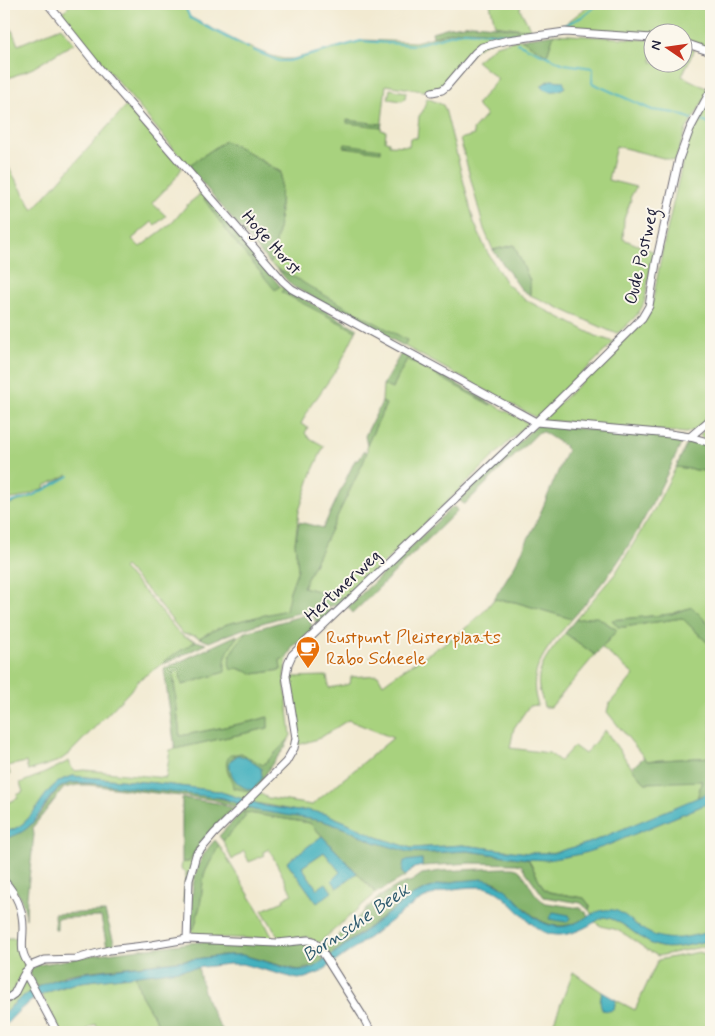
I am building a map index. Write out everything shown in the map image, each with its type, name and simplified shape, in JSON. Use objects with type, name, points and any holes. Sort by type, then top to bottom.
[{"type":"street","name":"Hoge Horst","points":[[48,4],[104,74],[286,284],[536,422]]},
{"type":"street","points":[[432,92],[446,87],[482,47],[508,40],[565,32],[642,37]]},
{"type":"street","points":[[692,45],[711,52]]},
{"type":"street","name":"Oude Postweg","points":[[536,422],[646,312],[649,306],[656,263],[679,159],[690,129],[711,90]]},
{"type":"street","points":[[690,437],[711,419]]},
{"type":"street","points":[[536,422],[690,437],[711,443]]},
{"type":"street","name":"Hertmerweg","points":[[187,939],[189,880],[193,861],[203,846],[286,762],[296,744],[296,732],[286,676],[288,664],[295,651],[346,605],[536,422]]},
{"type":"street","points":[[4,882],[15,894],[22,911],[22,951],[30,966]]},
{"type":"street","points":[[4,1001],[14,994],[30,966],[45,960],[76,959],[108,950],[187,939],[277,943],[308,940],[315,943],[324,956],[371,1032]]},
{"type":"street","points":[[25,972],[56,1032]]},
{"type":"green space","points":[[72,4],[183,4],[190,17],[246,46],[283,59],[293,59],[364,40],[415,42],[460,30],[511,34],[477,48],[443,86],[423,91],[386,85],[381,130],[386,131],[385,141],[389,142],[389,145],[409,146],[410,138],[417,138],[419,116],[423,111],[427,98],[443,105],[474,222],[486,250],[506,283],[524,299],[596,336],[614,342],[537,418],[404,346],[407,340],[335,302],[273,266],[270,264],[278,230],[281,172],[225,141],[188,166],[61,13]]},
{"type":"green space","points":[[490,4],[521,4],[520,9],[531,30],[495,25]]},
{"type":"green space","points":[[591,4],[680,4],[680,6],[711,9],[711,51],[692,43],[692,22],[642,22],[642,34],[568,28],[565,24]]},
{"type":"green space","points":[[4,11],[18,45],[61,27],[74,43],[33,68],[4,80]]},
{"type":"green space","points":[[472,24],[540,29],[542,31],[517,35],[464,30],[433,37],[432,32],[449,27]]},
{"type":"green space","points":[[554,34],[642,39],[642,72],[684,72],[682,76],[710,90],[686,130],[675,161],[616,146],[608,180],[636,187],[630,198],[631,200],[624,219],[623,239],[657,253],[650,271],[644,303],[636,315],[618,333],[530,295],[530,281],[514,245],[493,250],[484,229],[460,139],[474,135],[473,130],[486,115],[476,105],[498,79],[476,61],[496,45],[521,39],[547,55]],"holes":[[[553,80],[562,81],[565,87],[542,85]]]},
{"type":"green space","points":[[554,34],[547,55],[521,39]]},
{"type":"green space","points":[[390,89],[406,92],[405,99],[402,101],[388,99]]},
{"type":"green space","points":[[711,96],[711,417],[694,430],[686,433],[542,420],[647,318],[651,310],[686,147],[691,133]]},
{"type":"green space","points":[[126,106],[182,168],[175,179],[152,203],[166,216],[155,225],[152,222],[132,239],[140,247],[173,222],[188,204],[203,192],[207,197],[204,199],[231,237],[275,289],[280,286],[284,288],[282,292],[356,331],[339,366],[313,401],[301,424],[308,428],[305,433],[308,437],[324,446],[313,470],[299,511],[295,543],[298,569],[290,591],[287,610],[227,624],[199,638],[183,634],[151,594],[125,567],[123,569],[148,595],[178,632],[184,637],[196,641],[140,679],[70,753],[59,761],[28,771],[26,762],[8,766],[10,774],[4,781],[4,506],[37,493],[68,475],[44,486],[45,488],[19,498],[4,500],[4,159],[33,210]]},
{"type":"green space","points":[[347,120],[382,124],[381,127],[347,123]]},
{"type":"green space","points":[[225,141],[281,173],[278,231],[270,264],[188,166]]},
{"type":"green space","points":[[345,144],[381,149],[381,152],[344,147]]},
{"type":"green space","points":[[207,197],[280,286],[275,290],[231,237],[204,199]]},
{"type":"green space","points":[[514,245],[530,281],[530,295],[521,289],[493,250]]},
{"type":"green space","points":[[278,270],[407,340],[404,346],[292,286]]},
{"type":"green space","points":[[284,288],[358,329],[356,331],[281,292]]},
{"type":"green space","points":[[405,354],[491,403],[491,405],[407,359],[392,389],[383,385],[400,355]]},
{"type":"green space","points":[[407,359],[490,405],[491,403],[528,423],[347,599],[303,587],[363,463],[367,452],[367,445],[386,404],[382,402],[383,385],[392,389]]},
{"type":"green space","points":[[382,402],[386,404],[367,445],[365,436]]},
{"type":"green space","points":[[711,423],[711,441],[702,438],[700,435]]},
{"type":"green space","points":[[537,425],[684,438],[633,538],[613,569],[572,619],[515,602],[494,599],[515,565],[537,521],[567,450],[565,446],[543,432],[539,432],[466,503],[464,504],[459,500]]},
{"type":"green space","points":[[689,439],[711,444],[711,472],[676,467]]},
{"type":"green space","points":[[364,451],[367,452],[363,463],[303,587],[347,599],[342,604],[275,619],[209,642],[199,638],[227,624],[286,610],[298,569],[295,543],[299,522],[323,528],[355,460],[359,460]]},
{"type":"green space","points":[[676,467],[711,472],[711,626],[692,607],[671,614],[613,620],[624,627],[682,618],[711,646],[711,757],[647,761],[607,712],[609,704],[634,675],[602,648],[617,630],[598,619],[575,620],[615,574],[655,508]]},
{"type":"green space","points":[[452,507],[456,508],[457,511],[353,613],[348,607]]},
{"type":"green space","points":[[494,599],[515,602],[572,619],[542,658],[535,680],[538,705],[529,706],[514,728],[510,748],[549,753],[560,761],[574,746],[585,754],[605,730],[645,783],[702,780],[697,799],[589,843],[553,853],[528,853],[463,845],[411,848],[377,837],[326,814],[302,810],[297,811],[251,802],[259,793],[268,798],[312,805],[393,738],[348,720],[320,738],[298,745],[299,737],[290,677],[327,676],[329,688],[350,684],[351,677],[378,675],[383,684],[456,635],[483,612]]},
{"type":"green space","points":[[692,607],[711,626],[711,646],[682,618],[624,627],[618,627],[612,620],[671,614]]},
{"type":"green space","points":[[318,610],[338,610],[318,627],[312,612]]},
{"type":"green space","points":[[308,614],[313,630],[293,646],[287,657],[280,660],[281,670],[254,674],[237,668],[231,670],[229,659],[246,632]]},
{"type":"green space","points":[[597,617],[617,630],[595,655],[565,633],[575,620]]},
{"type":"green space","points":[[246,632],[233,649],[237,668],[254,674],[281,670],[280,660],[287,657],[284,676],[291,735],[263,766],[241,753],[227,770],[232,783],[254,792],[246,800],[218,791],[156,783],[73,776],[61,780],[53,787],[25,822],[16,828],[4,832],[4,799],[8,803],[18,798],[17,795],[23,792],[20,783],[69,761],[73,771],[85,770],[166,778],[170,750],[268,728],[267,717],[180,736],[173,673],[179,669],[182,685],[224,672],[229,648],[240,635]]},
{"type":"green space","points":[[565,633],[595,655],[551,707],[544,707],[539,688],[540,673],[546,658]]},
{"type":"green space","points":[[237,635],[227,655],[225,672],[182,685],[179,670],[173,673],[180,736],[268,717],[268,728],[175,749],[164,669]]},
{"type":"green space","points":[[196,641],[206,644],[164,664],[164,661]]},
{"type":"green space","points":[[289,739],[254,792],[233,788],[227,767],[230,755],[241,753],[263,765]],"holes":[[[234,756],[241,756],[261,768],[236,781],[231,771],[230,762]]]},
{"type":"green space","points":[[644,757],[647,761],[711,757],[711,792],[697,799],[702,781],[645,783],[632,768]]},
{"type":"green space","points":[[71,783],[100,784],[196,794],[219,798],[241,805],[238,808],[214,800],[89,785],[64,788],[33,827],[34,835],[26,918],[24,906],[19,895],[4,876],[4,838],[17,834],[30,826],[55,793]]},
{"type":"green space","points":[[182,798],[217,803],[232,808],[200,842],[189,862],[182,862]]},
{"type":"green space","points":[[711,802],[711,932],[667,940],[642,930],[620,913],[603,911],[592,915],[589,910],[590,906],[584,898],[549,892],[544,889],[528,859],[556,858],[581,853],[606,845]]},
{"type":"green space","points":[[246,807],[323,821],[374,842],[429,853],[467,851],[528,859],[544,889],[549,892],[584,898],[590,906],[589,910],[581,903],[544,897],[521,865],[517,864],[471,863],[422,866],[422,859],[402,873],[406,876],[376,893],[310,823],[243,812],[246,816],[223,841],[219,836]]},
{"type":"green space","points":[[232,808],[235,810],[200,846],[186,902],[183,903],[186,872],[181,869],[182,862],[189,862],[200,842]]},
{"type":"green space","points":[[242,812],[310,823],[322,836],[287,862],[317,903],[332,891],[317,889],[302,867],[324,852],[341,872],[336,888],[357,873],[376,893],[319,943],[307,937],[280,939],[262,910],[284,901],[283,898],[292,894],[269,849],[263,852],[265,855],[249,862],[244,851],[232,860],[223,841],[246,816]]},
{"type":"green space","points":[[215,840],[219,845],[204,874],[200,906],[194,929],[190,928],[192,892],[197,870],[207,850]]},
{"type":"green space","points":[[219,845],[260,913],[273,939],[197,937],[193,934],[190,928],[194,928],[200,906],[204,874]]},
{"type":"green space","points":[[514,868],[520,871],[537,896],[546,903],[580,908],[586,912],[588,917],[573,924],[560,926],[549,924],[529,912],[499,884],[492,881],[458,881],[437,885],[413,895],[328,957],[322,948],[334,940],[379,897],[422,874],[441,871]]},
{"type":"green space","points":[[105,912],[115,945],[107,947],[101,917],[57,918],[57,930],[55,930],[54,914]]},
{"type":"green space","points":[[603,917],[618,922],[653,945],[667,948],[679,947],[711,940],[711,945],[658,956],[617,930],[595,922]]},
{"type":"green space","points":[[4,938],[19,938],[26,966],[13,991],[4,999]]},
{"type":"green space","points":[[198,942],[304,942],[314,945],[324,960],[314,967],[298,970],[242,955],[228,955],[83,972],[66,975],[37,987],[30,973],[31,969],[38,965],[99,954]]},
{"type":"green space","points":[[699,952],[711,956],[711,1032],[550,1032],[573,972],[602,992],[600,1001],[614,1008],[616,1000],[635,1010],[658,960]]},
{"type":"green space","points":[[198,967],[207,1001],[224,1032],[163,1032],[141,995],[135,975]]},
{"type":"green space","points":[[135,975],[141,995],[163,1032],[124,1032],[122,1030],[118,1032],[101,1032],[95,1024],[84,1032],[61,1032],[41,994],[81,982]]},
{"type":"green space","points":[[24,981],[28,983],[31,990],[4,1014],[4,1007]]},
{"type":"water","points":[[550,80],[563,81],[565,87],[554,91],[542,88],[542,85]]},
{"type":"water","points":[[238,755],[261,768],[262,778],[253,790],[239,784],[231,772],[230,761]]},
{"type":"water","points":[[73,776],[156,783],[218,791],[265,806],[326,814],[377,837],[411,848],[463,845],[528,853],[553,853],[589,843],[711,792],[711,802],[606,846],[581,854],[547,860],[467,851],[408,852],[374,842],[323,821],[254,810],[223,798],[90,783],[71,783],[61,787],[54,793],[27,828],[17,834],[4,838],[4,832],[16,828],[25,822],[53,787],[61,780]]},
{"type":"water","points":[[322,836],[357,873],[337,888],[332,880],[340,872],[324,852],[302,867],[317,889],[326,883],[332,892],[317,903],[287,862]]},
{"type":"water","points":[[422,859],[422,866],[414,868],[406,876],[402,873],[404,861]]},
{"type":"water","points":[[483,879],[502,887],[536,918],[544,923],[555,926],[573,924],[596,912],[613,910],[622,914],[645,931],[663,938],[681,938],[711,932],[711,940],[679,947],[661,947],[646,941],[618,922],[603,917],[589,926],[573,932],[556,935],[548,934],[532,924],[496,892],[484,887],[462,888],[447,890],[422,899],[319,973],[305,978],[298,979],[242,964],[228,964],[81,982],[57,989],[29,1002],[4,1027],[4,1014],[18,1000],[32,990],[47,983],[77,974],[228,955],[242,955],[294,970],[306,970],[314,967],[347,944],[413,895],[437,885]]},
{"type":"water","points":[[553,912],[569,915],[570,918],[567,922],[549,919]]},
{"type":"water","points":[[602,992],[616,1000],[614,1008],[610,1011],[602,1010],[600,1001]]},
{"type":"waterway","points":[[184,4],[190,18],[248,48]]},
{"type":"waterway","points":[[253,50],[279,61],[289,61],[361,41],[414,45],[464,31],[515,35],[556,29],[584,16],[598,4]]},
{"type":"waterway","points":[[517,43],[564,64],[593,68],[592,83],[652,110],[675,113],[692,119]]},
{"type":"waterway","points":[[701,121],[711,124]]},
{"type":"waterway","points":[[4,504],[30,496],[69,476]]},
{"type":"place","name":"Rustpunt Pleisterplaats Rabo Scheele","points":[[308,669]]},
{"type":"water label","name":"Bornsche Beek","points":[[356,923]]}]
